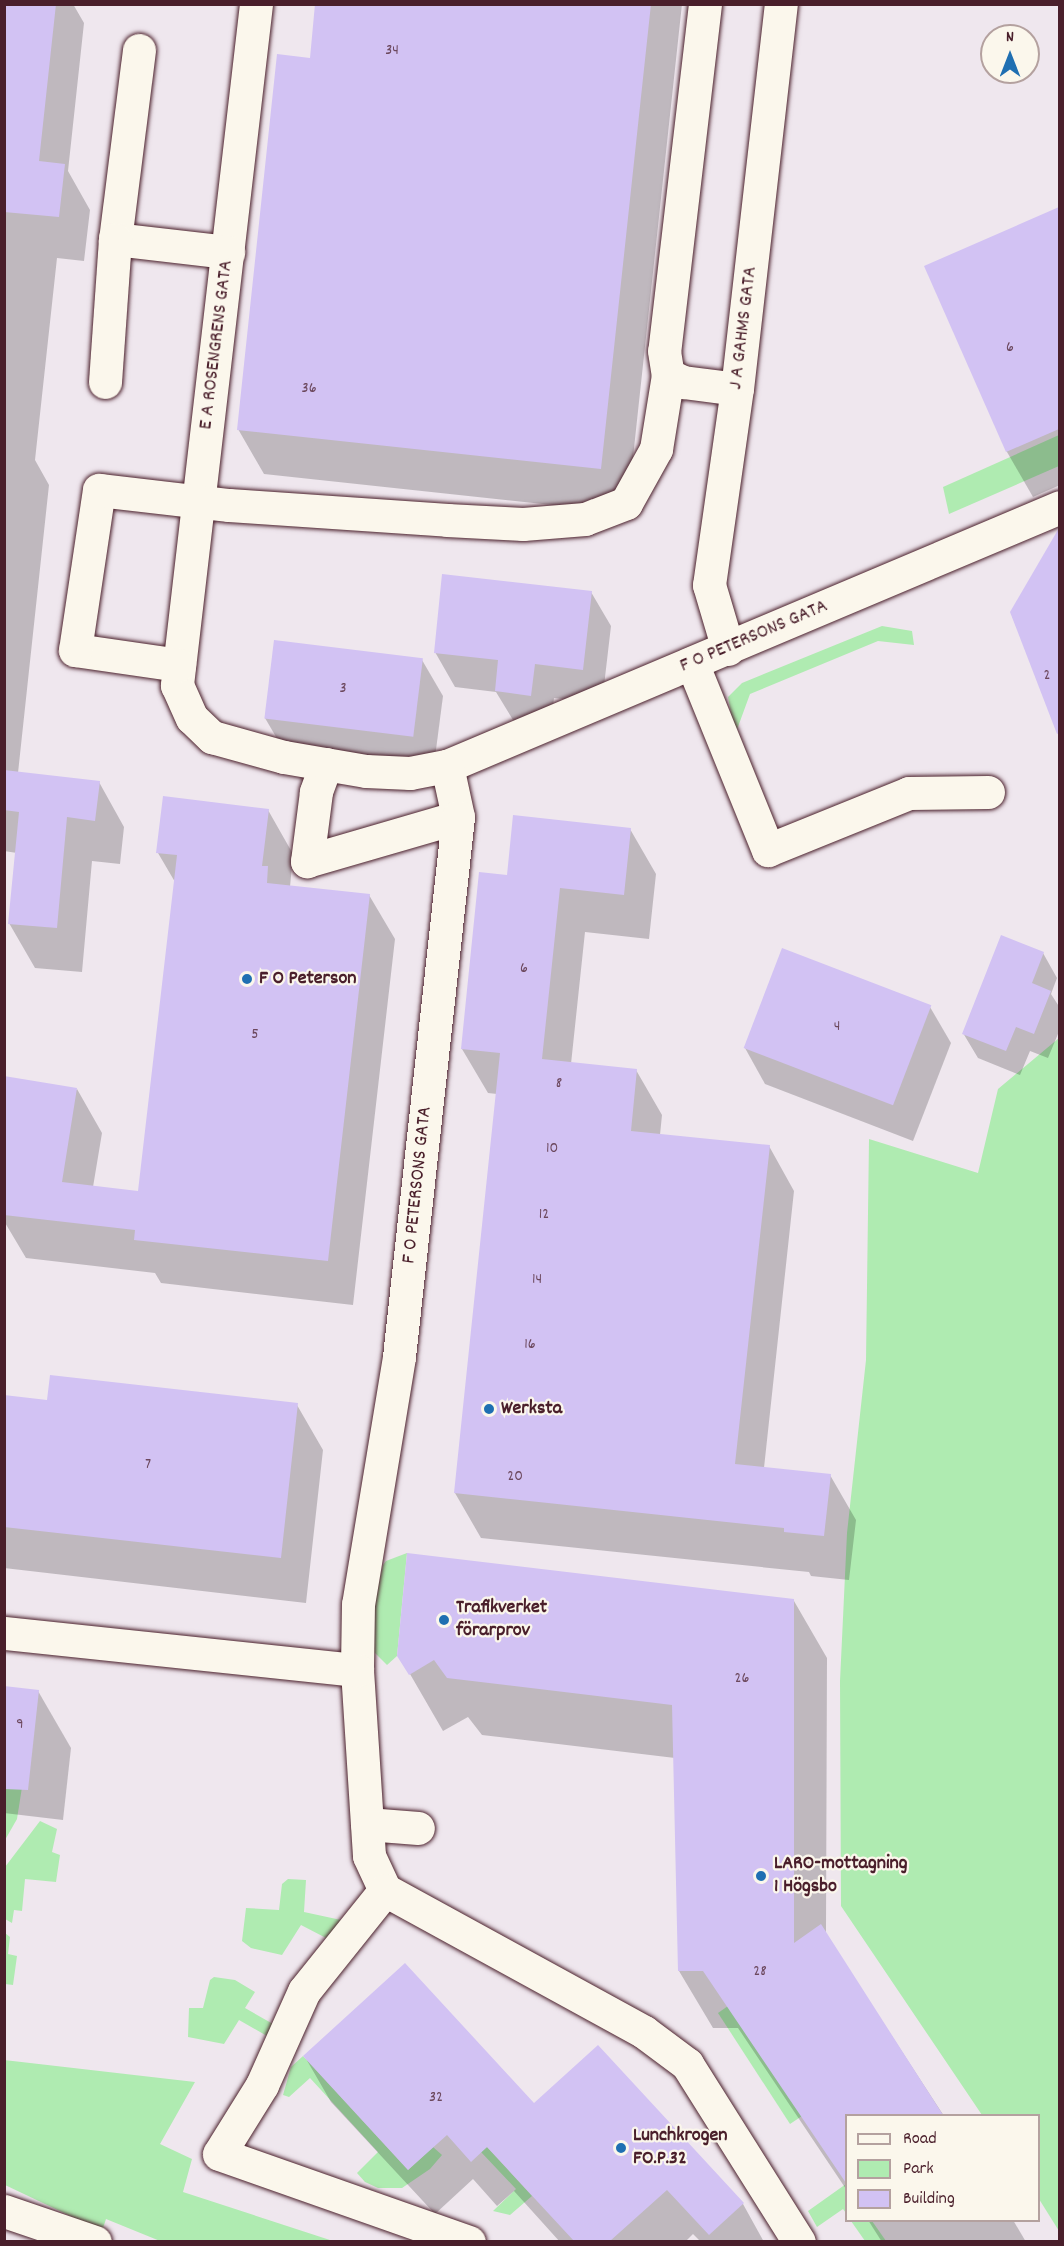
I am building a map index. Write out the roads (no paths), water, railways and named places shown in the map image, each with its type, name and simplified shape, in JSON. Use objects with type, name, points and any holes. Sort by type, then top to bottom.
[{"type":"street","name":"E A ROSENGRENS GATA","points":[[178,675],[256,4]]},
{"type":"street","points":[[178,675],[75,650],[99,490],[198,502],[523,524],[585,519],[626,503],[656,449],[668,375],[664,351],[705,4]]},
{"type":"street","name":"J A GAHMS GATA","points":[[728,649],[709,585],[737,389],[781,4]]},
{"type":"street","points":[[105,382],[115,239],[140,50]]},
{"type":"street","points":[[115,239],[228,252]]},
{"type":"street","points":[[668,375],[682,382],[737,389]]},
{"type":"street","name":"F O PETERSONS GATA","points":[[178,675],[192,718],[212,737],[326,764],[410,773],[447,766],[1059,507]]},
{"type":"street","points":[[692,663],[768,850],[909,793],[988,792]]},
{"type":"street","points":[[326,764],[316,792],[307,861],[458,817]]},
{"type":"street","name":"F O PETERSONS GATA","points":[[385,1890],[369,1856],[357,1670],[358,1604],[399,1357],[458,817],[447,766]]},
{"type":"street","points":[[4,1633],[357,1670]]},
{"type":"street","points":[[367,1824],[418,1828]]},
{"type":"street","points":[[469,2241],[219,2154],[262,2085],[304,1992],[385,1890],[644,2032],[687,2064],[799,2241]]},
{"type":"street","points":[[4,2211],[95,2241]]},
{"type":"place","name":"F O Peterson","points":[[247,979]]},
{"type":"place","name":"Werksta","points":[[489,1409]]},
{"type":"place","name":"Trafikverket förarprov","points":[[444,1620]]},
{"type":"place","name":"LARO-mottagning 1 Högsbo","points":[[761,1876]]},
{"type":"place","name":"Lunchkrogen FO.P.32","points":[[621,2148]]}]
